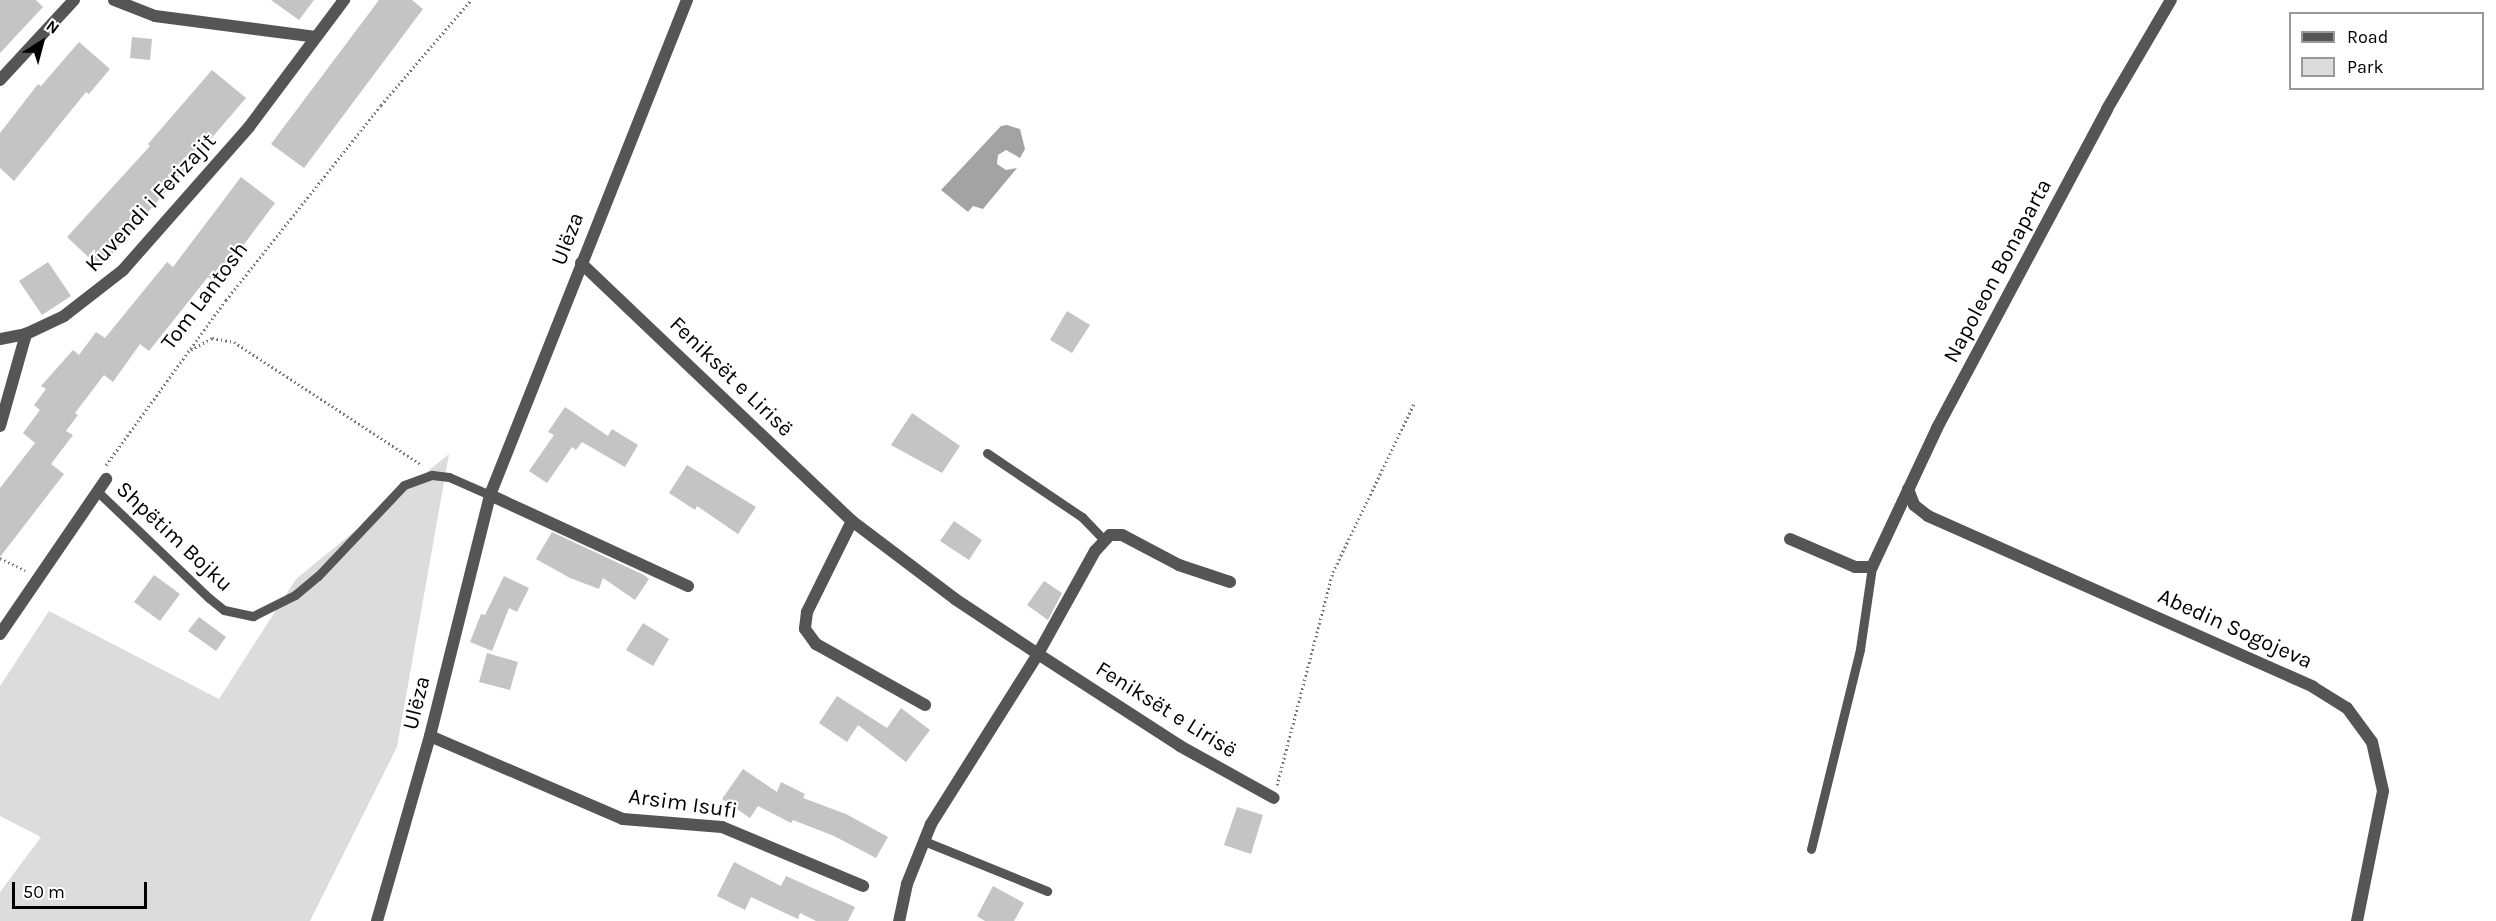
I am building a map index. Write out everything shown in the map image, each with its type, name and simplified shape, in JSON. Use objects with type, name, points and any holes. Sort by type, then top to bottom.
[{"type":"street","points":[[0,80],[74,0]]},
{"type":"street","points":[[114,0],[155,16],[316,37]]},
{"type":"street","name":"Kuvendi i Ferizajit","points":[[0,339],[26,334],[64,316],[123,270],[242,136],[344,0]]},
{"type":"street","name":"Ulëza","points":[[377,921],[430,736],[490,495],[687,0]]},
{"type":"street","name":"Napoleon Bonaparta","points":[[1872,567],[1908,489],[2107,109],[2171,0]]},
{"type":"street","name":"Feniksët e Lirisë","points":[[581,263],[852,521],[955,600],[1180,746],[1274,798]]},
{"type":"street","points":[[0,426],[26,334]]},
{"type":"street","points":[[0,634],[37,575],[106,479]]},
{"type":"street","name":"Abedin Sogojeva","points":[[1908,489],[1914,505],[1928,516],[2313,687],[2353,713],[2366,729],[2378,757],[2384,791],[2357,921]]},
{"type":"street","points":[[490,495],[688,586]]},
{"type":"street","points":[[852,521],[807,612],[805,629],[816,644],[925,705]]},
{"type":"street","points":[[899,921],[924,841],[947,795],[1038,654],[1103,539],[1110,535],[1122,535],[1179,565],[1230,582]]},
{"type":"street","points":[[1790,539],[1855,567],[1872,567]]},
{"type":"street","name":"Arsim Isufi","points":[[430,736],[623,819],[722,827],[863,886]]},
{"type":"lane","points":[[987,453],[1082,517],[1103,539]]},
{"type":"lane","name":"Shpëtim Bojku","points":[[98,492],[208,598],[224,610],[253,616],[296,595],[318,576],[404,485],[432,475],[449,477],[490,495]]},
{"type":"lane","name":"Napoleon Bonaparta","points":[[1811,849],[1860,649],[1872,567]]},
{"type":"lane","points":[[924,841],[1047,891]]},
{"type":"path","name":"Tom Lantosh","points":[[106,479],[109,456],[187,353],[374,114],[471,0]]},
{"type":"path","points":[[187,353],[212,338],[234,342],[375,437],[449,477]]},
{"type":"path","points":[[1274,798],[1307,682],[1333,572],[1414,404]]},
{"type":"path","points":[[0,558],[37,575]]},
{"type":"green space","points":[[449,454],[397,747],[310,921],[0,921],[0,892],[41,837],[0,816],[0,686],[49,611],[219,699],[296,579]]},
{"type":"shaded area","points":[[1007,125],[1020,129],[1025,149],[1020,158],[1006,150],[998,155],[997,164],[1006,170],[1017,168],[983,209],[973,206],[968,212],[941,190],[1001,126]]},
{"type":"building","points":[[0,0],[36,0],[43,7],[0,53]]},
{"type":"building","points":[[271,0],[314,0],[299,20]]},
{"type":"building","points":[[379,0],[412,0],[423,9],[304,168],[271,144]]},
{"type":"building","points":[[132,37],[152,39],[150,60],[130,58]]},
{"type":"building","points":[[79,42],[110,69],[89,94],[86,92],[14,181],[0,168],[0,133],[38,84],[41,86]]},
{"type":"building","points":[[212,70],[246,98],[100,268],[67,237],[150,146],[148,144]]},
{"type":"building","points":[[241,177],[275,203],[215,283],[208,277],[149,351],[140,344],[113,382],[104,375],[75,413],[78,415],[66,431],[73,435],[51,464],[64,474],[0,557],[0,488],[35,443],[23,433],[40,410],[34,405],[46,389],[41,386],[73,350],[79,355],[96,332],[105,338],[167,262],[173,267]]},
{"type":"building","points":[[48,262],[71,296],[42,315],[19,281]]},
{"type":"building","points":[[1067,311],[1090,325],[1072,353],[1050,340]]},
{"type":"building","points":[[565,407],[608,436],[612,429],[638,445],[625,467],[582,442],[576,450],[572,447],[547,483],[529,471],[554,435],[548,432]]},
{"type":"building","points":[[912,413],[960,446],[942,473],[891,445]]},
{"type":"building","points":[[687,465],[756,507],[738,534],[697,506],[695,510],[669,493]]},
{"type":"building","points":[[954,521],[982,540],[969,560],[940,541]]},
{"type":"building","points":[[552,532],[649,579],[635,600],[603,578],[599,589],[570,578],[536,559]]},
{"type":"building","points":[[154,575],[180,594],[160,621],[134,602]]},
{"type":"building","points":[[504,576],[529,588],[517,612],[509,608],[492,651],[470,642],[481,614],[485,615]]},
{"type":"building","points":[[1044,581],[1062,593],[1048,620],[1027,605]]},
{"type":"building","points":[[199,617],[226,637],[216,651],[188,631]]},
{"type":"building","points":[[643,623],[669,639],[653,666],[626,650]]},
{"type":"building","points":[[487,653],[518,662],[510,690],[479,682]]},
{"type":"building","points":[[837,696],[887,728],[901,708],[930,730],[906,762],[858,725],[847,742],[819,723]]},
{"type":"building","points":[[743,769],[777,792],[781,782],[805,794],[803,798],[846,814],[888,837],[876,858],[834,836],[793,820],[791,823],[758,806],[750,818],[722,799]]},
{"type":"building","points":[[1237,807],[1263,815],[1251,854],[1224,845]]},
{"type":"building","points":[[734,862],[781,886],[786,876],[855,907],[848,921],[816,921],[800,913],[798,919],[751,897],[745,910],[717,896]]},
{"type":"building","points":[[993,886],[1024,903],[1014,921],[985,921],[977,916]]}]
